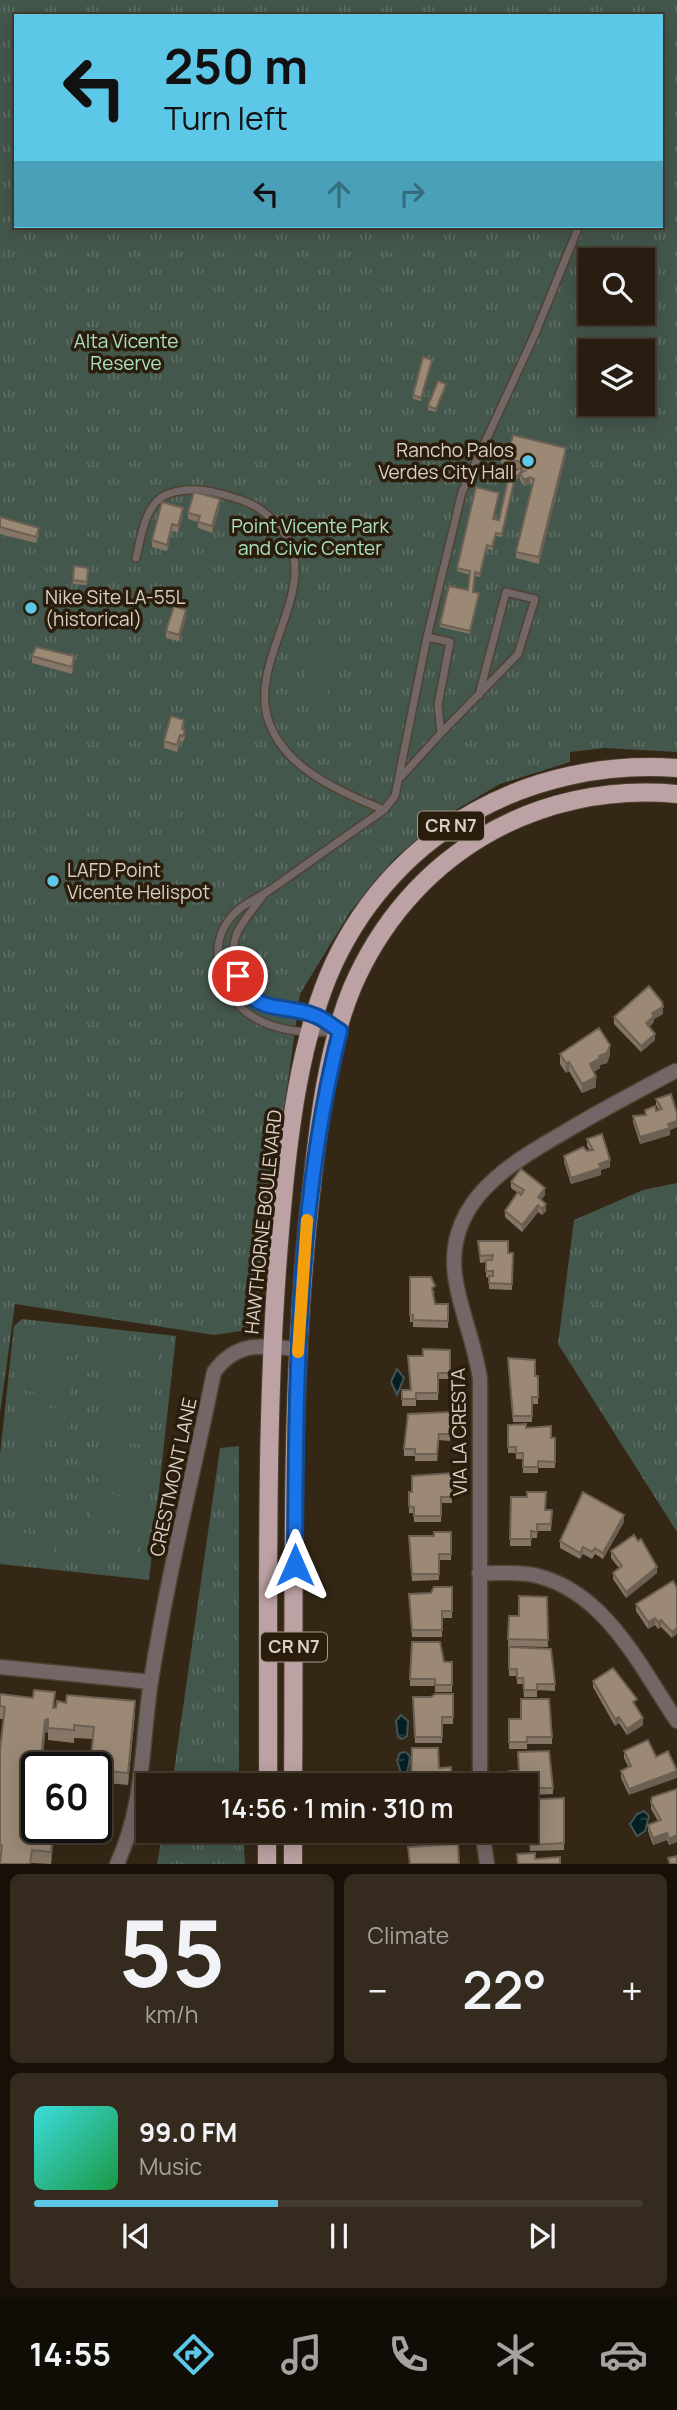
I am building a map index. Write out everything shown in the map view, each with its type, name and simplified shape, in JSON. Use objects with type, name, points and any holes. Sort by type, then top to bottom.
[{"type":"main road","name":"HAWTHORNE BOULEVARD","points":[[268,1773],[271,1347],[285,1174],[298,1086],[316,1016],[334,963],[359,919],[391,876],[429,841],[466,816],[507,796],[561,776],[603,768],[677,768]]},
{"type":"main road","name":"CR N7","points":[[293,1773],[298,1349],[304,1248],[326,1085],[351,991],[370,951],[395,912],[423,881],[463,848],[501,825],[545,808],[599,794],[677,794]]},
{"type":"main road","points":[[267,1843],[267,1864]]},
{"type":"main road","points":[[293,1843],[293,1864]]},
{"type":"street","name":"VIA LA CRESTA","points":[[480,1773],[480,1379],[476,1346],[455,1274],[461,1228],[471,1205],[506,1167],[675,1071]]},
{"type":"street","name":"CRESTMONT LANE","points":[[117,1864],[129,1840],[141,1788],[150,1682],[214,1372],[223,1359],[239,1348],[298,1349]]},
{"type":"street","points":[[479,1573],[536,1575],[566,1586],[586,1598],[608,1620],[677,1721]]},
{"type":"street","points":[[0,1667],[150,1682]]},
{"type":"street","points":[[484,1843],[487,1864]]},
{"type":"lane","points":[[340,1031],[311,1034],[291,1031],[256,1019],[234,1001],[224,982],[218,960],[220,936],[238,908],[263,895],[384,810],[395,796],[427,637],[462,492],[535,334],[578,228]]},
{"type":"lane","points":[[136,558],[152,508],[164,496],[182,490],[218,492],[264,510],[289,540],[296,574],[268,675],[265,695],[267,717],[282,742],[315,778],[384,810]]},
{"type":"lane","points":[[400,778],[440,733],[479,695],[518,653],[535,598],[506,592],[479,695]]},
{"type":"lane","points":[[427,637],[450,642],[438,705],[440,733]]},
{"type":"lane","points":[[263,895],[239,929],[233,944],[238,976],[243,988],[258,1003],[316,1016],[340,1031]]},
{"type":"green space","name":"Point Vicente Park and Civic Center","points":[[0,0],[677,0],[677,752],[605,748],[570,752],[570,762],[500,784],[447,815],[395,858],[350,912],[300,994],[254,1329],[214,1335],[15,1304],[0,1413]]},
{"type":"green space","points":[[310,646],[334,649],[327,699],[304,696]]},
{"type":"green space","points":[[677,1183],[677,1532],[558,1344],[574,1220],[643,1190]]},
{"type":"green space","points":[[22,1319],[176,1336],[149,1580],[0,1564],[0,1455],[14,1326]]},
{"type":"green space","points":[[27,1328],[78,1334],[75,1357],[25,1352]]},
{"type":"green space","points":[[109,1338],[160,1343],[157,1367],[107,1361]]},
{"type":"green space","points":[[23,1366],[73,1372],[71,1396],[20,1390]]},
{"type":"green space","points":[[105,1376],[156,1382],[153,1405],[103,1400]]},
{"type":"green space","points":[[19,1405],[69,1410],[67,1434],[16,1428]]},
{"type":"green space","points":[[101,1415],[151,1421],[149,1445],[98,1439]]},
{"type":"green space","points":[[15,1444],[65,1449],[62,1473],[12,1467]]},
{"type":"green space","points":[[239,1446],[239,1773],[174,1773],[220,1448]]},
{"type":"green space","points":[[97,1454],[147,1459],[145,1483],[94,1478]]},
{"type":"green space","points":[[10,1482],[60,1488],[58,1511],[7,1506]]},
{"type":"green space","points":[[92,1493],[143,1498],[140,1522],[90,1516]]},
{"type":"green space","points":[[5,1531],[56,1537],[53,1560],[3,1555]]},
{"type":"green space","points":[[88,1532],[138,1537],[136,1561],[85,1555]]},
{"type":"green space","points":[[161,1843],[244,1843],[245,1864],[157,1864]]},
{"type":"water","points":[[397,1369],[404,1378],[397,1395],[391,1382]]},
{"type":"water","points":[[401,1715],[408,1721],[407,1736],[402,1739],[398,1737],[396,1721]]},
{"type":"water","points":[[406,1752],[410,1757],[405,1773],[401,1773],[397,1760],[400,1753]]},
{"type":"water","points":[[644,1811],[649,1816],[645,1831],[637,1836],[630,1824],[637,1814]]},
{"type":"building","points":[[423,357],[432,360],[421,398],[413,395]]},
{"type":"building","points":[[438,381],[446,384],[436,409],[428,406]]},
{"type":"building","points":[[513,435],[566,448],[539,557],[516,552],[534,479],[530,477],[524,480],[520,473],[525,471],[521,470],[523,463],[501,456],[502,452],[508,453]]},
{"type":"building","points":[[522,467],[521,473],[515,477],[502,534],[496,533],[492,547],[487,545],[480,574],[475,572],[473,592],[479,593],[470,631],[440,624],[449,586],[468,590],[470,571],[457,568],[476,487],[499,493],[493,519],[499,520],[509,475]]},
{"type":"building","points":[[194,492],[220,499],[212,526],[198,522],[200,516],[188,513]]},
{"type":"building","points":[[162,502],[183,508],[178,526],[172,524],[167,545],[152,540]]},
{"type":"building","points":[[0,517],[39,528],[36,537],[0,527]]},
{"type":"building","points":[[74,566],[88,568],[87,582],[73,580]]},
{"type":"building","points":[[174,606],[186,610],[179,635],[166,631]]},
{"type":"building","points":[[36,647],[74,656],[72,667],[32,656]]},
{"type":"building","points":[[171,716],[184,720],[182,729],[185,730],[177,745],[164,741]]},
{"type":"building","points":[[649,986],[663,1007],[652,1013],[654,1016],[646,1023],[655,1034],[641,1046],[614,1017]]},
{"type":"building","points":[[599,1028],[610,1045],[607,1053],[590,1064],[596,1077],[582,1084],[569,1062],[566,1063],[560,1054]]},
{"type":"building","points":[[671,1094],[677,1121],[668,1124],[670,1128],[640,1137],[633,1116],[646,1115],[645,1110],[655,1106],[656,1111],[662,1109],[656,1099]]},
{"type":"building","points":[[602,1134],[610,1160],[599,1164],[601,1168],[571,1178],[564,1156],[583,1147],[587,1151],[593,1150],[587,1139]]},
{"type":"building","points":[[521,1169],[545,1188],[538,1197],[546,1204],[542,1209],[538,1205],[522,1225],[505,1211],[518,1192],[521,1195],[524,1190],[511,1182]]},
{"type":"building","points":[[478,1241],[508,1241],[508,1253],[513,1253],[512,1284],[489,1283],[489,1276],[493,1276],[493,1271],[486,1271],[486,1260],[492,1260],[493,1255],[480,1256]]},
{"type":"building","points":[[410,1277],[431,1277],[435,1286],[432,1288],[435,1304],[448,1304],[448,1321],[413,1320],[413,1315],[410,1315]]},
{"type":"building","points":[[423,1349],[450,1350],[450,1373],[438,1373],[438,1393],[416,1393],[416,1399],[402,1399],[402,1390],[411,1390],[408,1356],[423,1356]]},
{"type":"building","points":[[508,1358],[535,1360],[538,1397],[532,1397],[532,1416],[513,1416]]},
{"type":"building","points":[[450,1412],[450,1434],[439,1434],[437,1454],[415,1454],[415,1449],[404,1449],[408,1414]]},
{"type":"building","points":[[526,1424],[526,1428],[551,1426],[551,1438],[555,1438],[555,1462],[538,1461],[538,1467],[523,1467],[523,1453],[516,1453],[516,1447],[508,1447],[508,1425]]},
{"type":"building","points":[[452,1473],[452,1497],[441,1497],[441,1516],[414,1516],[414,1507],[409,1506],[412,1476]]},
{"type":"building","points":[[527,1492],[546,1492],[545,1510],[552,1510],[551,1524],[537,1524],[537,1532],[531,1531],[531,1539],[510,1539],[511,1497],[527,1497]]},
{"type":"building","points":[[583,1492],[624,1515],[603,1553],[595,1548],[592,1552],[583,1547],[580,1553],[560,1541]]},
{"type":"building","points":[[434,1532],[451,1532],[451,1554],[439,1554],[439,1574],[412,1574],[409,1536],[434,1536]]},
{"type":"building","points":[[634,1535],[638,1541],[641,1539],[657,1567],[626,1592],[613,1573],[622,1566],[611,1551]]},
{"type":"building","points":[[673,1581],[677,1588],[677,1628],[672,1632],[661,1620],[658,1622],[655,1618],[648,1622],[636,1604]]},
{"type":"building","points":[[434,1587],[452,1587],[452,1611],[442,1611],[442,1630],[412,1630],[409,1594],[431,1593]]},
{"type":"building","points":[[519,1596],[547,1597],[548,1640],[508,1639],[509,1616],[519,1616]]},
{"type":"building","points":[[412,1642],[440,1642],[444,1662],[452,1662],[452,1685],[435,1685],[435,1679],[410,1679]]},
{"type":"building","points":[[509,1647],[551,1649],[555,1684],[537,1684],[537,1690],[524,1690],[523,1678],[517,1678],[517,1669],[509,1669]]},
{"type":"building","points":[[613,1668],[637,1699],[633,1702],[643,1718],[627,1729],[619,1717],[615,1719],[593,1681]]},
{"type":"building","points":[[34,1690],[55,1692],[53,1708],[56,1708],[57,1701],[66,1703],[67,1695],[135,1701],[128,1773],[112,1772],[112,1752],[92,1752],[94,1727],[74,1725],[74,1730],[48,1728],[48,1719],[45,1720],[42,1752],[21,1752],[21,1843],[52,1843],[51,1852],[32,1850],[30,1864],[0,1864],[0,1750],[5,1707],[0,1706],[0,1694],[33,1698]]},
{"type":"building","points":[[435,1694],[453,1694],[453,1717],[442,1717],[442,1737],[415,1737],[413,1697],[431,1697]]},
{"type":"building","points":[[521,1699],[549,1699],[552,1737],[527,1737],[527,1742],[509,1742],[509,1719],[521,1719]]},
{"type":"building","points":[[648,1740],[656,1757],[668,1751],[677,1771],[629,1789],[621,1771],[631,1766],[624,1751]]},
{"type":"building","points":[[412,1748],[438,1748],[439,1768],[451,1767],[451,1773],[411,1773]]},
{"type":"building","points":[[549,1751],[553,1788],[538,1788],[538,1773],[509,1773],[519,1771],[518,1752]]},
{"type":"building","points":[[677,1789],[677,1835],[669,1839],[667,1833],[653,1838],[648,1825],[661,1820],[651,1802],[652,1797]]},
{"type":"building","points":[[564,1798],[564,1843],[530,1845],[538,1843],[538,1799]]},
{"type":"building","points":[[458,1844],[459,1864],[410,1864],[408,1847]]},
{"type":"building","points":[[535,1853],[535,1859],[560,1857],[560,1864],[518,1864],[517,1854]]},
{"type":"building","points":[[677,1856],[677,1864],[670,1864],[668,1858]]},
{"type":"slow traffic","points":[[298,1352],[307,1220]]},
{"type":"place","name":"Rancho Palos Verdes City Hall","points":[[528,461]]},
{"type":"place","name":"Nike Site LA-55L (historical)","points":[[31,608]]},
{"type":"place","name":"LAFD Point Vicente Helispot","points":[[53,881]]},
{"type":"route","points":[[238,976],[243,988],[258,1003],[316,1016],[340,1031],[326,1085],[304,1248],[298,1349],[295,1565]]},
{"type":"park label","name":"Alta Vicente Reserve","points":[[126,352]]}]
